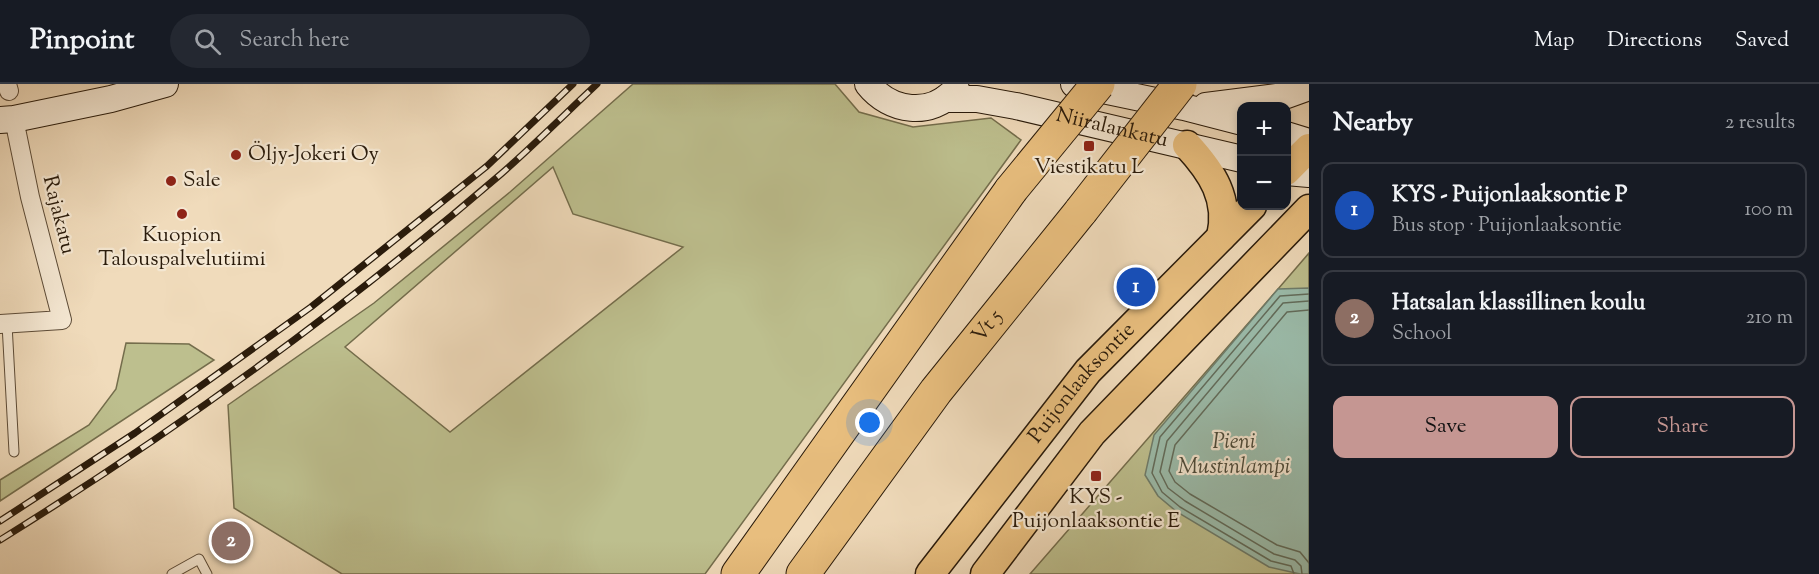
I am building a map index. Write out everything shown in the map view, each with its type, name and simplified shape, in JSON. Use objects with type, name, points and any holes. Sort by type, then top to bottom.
[{"type":"highway","points":[[738,574],[1011,190],[1098,84]]},
{"type":"highway","name":"Vt 5","points":[[803,574],[936,391],[1081,211],[1182,96]]},
{"type":"main road","points":[[7,120],[111,99],[165,84]]},
{"type":"main road","name":"Niiralankatu","points":[[868,84],[883,99],[909,108],[930,106],[952,92],[1237,158]]},
{"type":"main road","name":"Niiralankatu","points":[[1074,84],[1182,96],[1237,120]]},
{"type":"main road","points":[[1182,96],[1218,106],[1272,98],[1309,87]]},
{"type":"main road","points":[[1291,136],[1309,142]]},
{"type":"main road","points":[[1187,145],[1207,169],[1219,189],[1223,201],[1224,217],[1221,237]]},
{"type":"main road","points":[[1291,167],[1309,148]]},
{"type":"main road","points":[[1291,172],[1309,174]]},
{"type":"main road","name":"Puijonlaaksontie","points":[[985,574],[1092,433],[1309,209]]},
{"type":"main road","name":"Puijonlaaksontie","points":[[930,574],[1088,371],[1248,210]]},
{"type":"street","name":"Rajakatu","points":[[4,324],[62,320],[30,196],[7,120]]},
{"type":"lane","points":[[4,324],[15,452]]},
{"type":"lane","points":[[172,574],[199,559],[207,574]]},
{"type":"green space","points":[[633,84],[835,84],[859,112],[913,127],[991,118],[1021,140],[705,574],[342,574],[234,508],[228,405],[374,303],[510,192]],"holes":[[[553,167],[573,214],[683,247],[450,432],[345,347]]]},
{"type":"green space","name":"Pieni Mustinlampi","points":[[1309,253],[1309,574],[1030,574],[1278,289]]},
{"type":"green space","points":[[126,343],[189,344],[214,360],[0,501],[0,480],[89,425],[116,389]]},
{"type":"water","name":"Pieni Mustinlampi","points":[[1309,288],[1309,574],[1300,574],[1269,567],[1177,512],[1158,496],[1145,475],[1154,435],[1278,289]]},
{"type":"railway","points":[[0,521],[135,433],[311,307],[487,166],[573,84]]},
{"type":"railway","points":[[0,540],[130,456],[258,367],[320,320],[442,224],[501,174],[597,84]]},
{"type":"place","name":"Viestikatu L","points":[[1089,146]]},
{"type":"place","name":"Öljy-Jokeri Oy","points":[[236,155]]},
{"type":"place","name":"Sale","points":[[171,181]]},
{"type":"place","name":"Kuopion Talouspalvelutiimi","points":[[182,214]]},
{"type":"place","name":"KYS - Puijonlaaksontie P","points":[[1136,287]]},
{"type":"place","name":"KYS - Puijonlaaksontie E","points":[[1096,476]]},
{"type":"place","name":"Hatsalan klassillinen koulu","points":[[231,541]]}]
